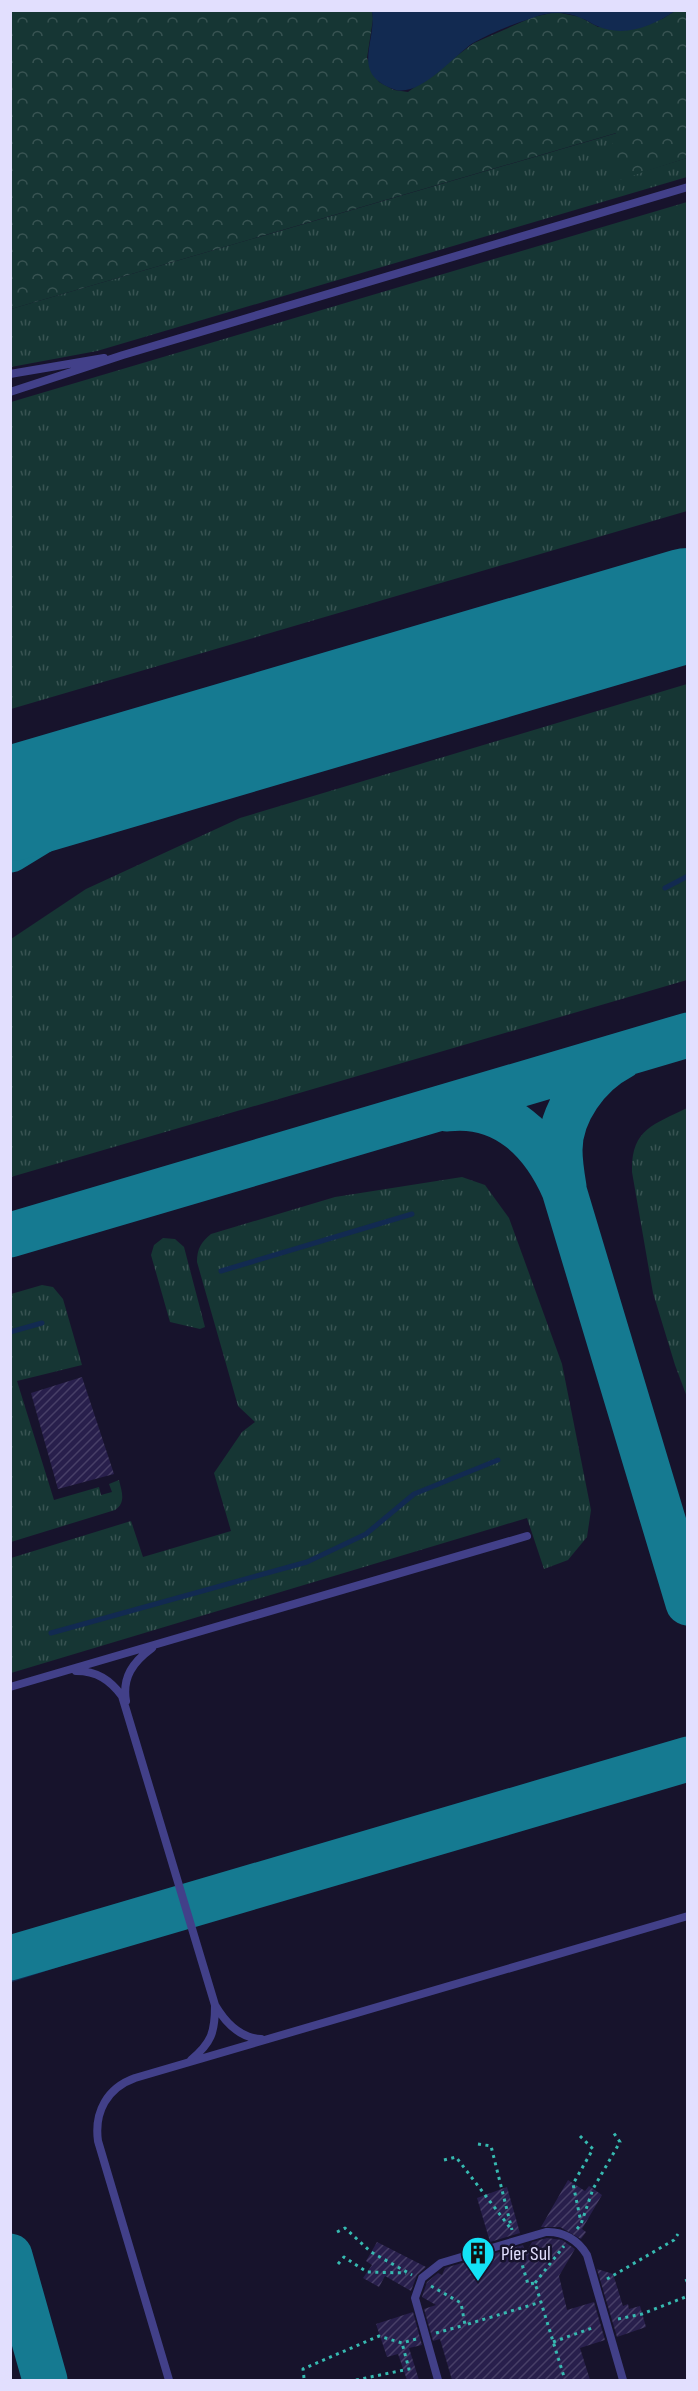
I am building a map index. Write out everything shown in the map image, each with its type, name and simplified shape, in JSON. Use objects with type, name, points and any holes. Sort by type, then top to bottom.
[{"type":"lane","points":[[10,392],[123,355],[687,187]]},
{"type":"lane","points":[[10,374],[123,355]]},
{"type":"lane","points":[[10,1688],[527,1536]]},
{"type":"lane","points":[[127,1708],[126,1686],[130,1669],[156,1645]]},
{"type":"lane","points":[[68,1670],[91,1672],[106,1679],[122,1696],[215,2005],[225,2022],[233,2028],[251,2038],[269,2039]]},
{"type":"lane","points":[[169,2380],[98,2141],[96,2128],[103,2104],[111,2092],[124,2082],[189,2062],[687,1916]]},
{"type":"lane","points":[[189,2062],[203,2050],[214,2031],[215,2005]]},
{"type":"lane","points":[[438,2380],[415,2298],[422,2278],[441,2263],[515,2241],[555,2232],[574,2240],[587,2255],[623,2380]]},
{"type":"path","points":[[593,2189],[620,2142],[613,2132]]},
{"type":"path","points":[[580,2136],[593,2149],[573,2184],[581,2224]]},
{"type":"path","points":[[444,2160],[456,2157],[513,2232],[490,2146],[478,2144]]},
{"type":"path","points":[[337,2232],[345,2228],[371,2252],[417,2278]]},
{"type":"path","points":[[613,2274],[674,2240],[678,2234]]},
{"type":"path","points":[[515,2241],[528,2284],[535,2283],[565,2380]]},
{"type":"path","points":[[338,2264],[344,2257],[367,2272],[408,2273]]},
{"type":"path","points":[[686,2279],[687,2284]]},
{"type":"path","points":[[426,2283],[461,2302],[465,2325],[541,2302]]},
{"type":"path","points":[[618,2319],[642,2314],[687,2296]]},
{"type":"path","points":[[304,2378],[303,2369],[379,2336]]},
{"type":"path","points":[[356,2380],[410,2369],[402,2343]]},
{"type":"green space","points":[[11,11],[372,11],[373,19],[367,58],[379,82],[394,90],[408,92],[474,43],[533,17],[556,12],[580,17],[598,27],[662,19],[675,11],[687,11],[687,158],[619,180],[610,152],[616,133],[11,309]]},
{"type":"green space","points":[[617,133],[619,179],[687,158],[687,177],[97,351],[11,367],[11,309]]},
{"type":"green space","points":[[687,202],[687,511],[11,709],[11,402]]},
{"type":"green space","points":[[687,684],[687,980],[11,1177],[11,939],[86,889],[240,818]]},
{"type":"green space","points":[[687,1108],[687,1397],[653,1293],[632,1172],[635,1146],[646,1130]]},
{"type":"green space","points":[[462,1177],[485,1185],[509,1218],[562,1364],[591,1510],[587,1537],[568,1560],[544,1569],[527,1518],[11,1673],[11,1558],[131,1521],[143,1557],[231,1531],[214,1473],[242,1432],[255,1422],[238,1406],[197,1262],[200,1246],[205,1240],[211,1234],[335,1197]]},
{"type":"green space","points":[[163,1238],[175,1239],[184,1247],[205,1327],[200,1329],[170,1322],[151,1255],[154,1245]]},
{"type":"green space","points":[[42,1285],[53,1287],[63,1299],[82,1365],[17,1381],[54,1500],[99,1487],[101,1495],[112,1492],[109,1484],[119,1480],[122,1500],[115,1510],[11,1542],[11,1294]]},
{"type":"water","points":[[372,10],[675,11],[648,26],[618,31],[597,26],[569,14],[556,13],[538,16],[480,39],[424,83],[403,90],[393,89],[380,82],[372,74],[368,56],[373,23]]},
{"type":"building","points":[[82,1377],[114,1474],[58,1489],[31,1393]]},
{"type":"building","points":[[568,2180],[585,2191],[589,2186],[602,2195],[582,2229],[586,2232],[581,2239],[560,2227],[541,2227]]},
{"type":"building","points":[[507,2187],[520,2233],[490,2242],[477,2198]]},
{"type":"building","name":"Píer Sul","points":[[547,2238],[562,2240],[575,2249],[559,2276],[567,2310],[594,2302],[605,2340],[580,2348],[590,2380],[452,2380],[440,2339],[433,2341],[424,2309],[436,2305],[422,2297],[427,2282],[438,2273],[442,2275],[445,2268],[523,2245],[526,2253],[532,2242]]},
{"type":"building","points":[[377,2242],[426,2267],[417,2275],[411,2291],[385,2276],[379,2287],[363,2278],[372,2265],[366,2261]]},
{"type":"building","points":[[597,2269],[613,2274],[623,2306],[628,2304],[629,2309],[640,2306],[646,2327],[617,2337]]},
{"type":"building","points":[[413,2312],[422,2345],[409,2348],[419,2380],[407,2380],[398,2354],[387,2357],[376,2324]]},
{"type":"waterway","points":[[665,888],[688,876]]},
{"type":"waterway","points":[[221,1271],[412,1214]]},
{"type":"waterway","points":[[10,1332],[42,1323]]},
{"type":"waterway","points":[[51,1633],[307,1562],[366,1534],[414,1494],[498,1460]]},
{"type":"waterway","points":[[10,1980],[177,1926]]},
{"type":"taxiway","points":[[10,850],[179,754]]},
{"type":"taxiway","points":[[10,1235],[688,1035]]},
{"type":"taxiway","points":[[564,1187],[560,1150],[565,1122],[587,1084],[609,1064],[621,1057]]},
{"type":"taxiway","points":[[447,1109],[487,1112],[519,1129],[545,1156],[564,1190],[688,1603]]},
{"type":"taxiway","points":[[10,1958],[688,1759]]},
{"type":"taxiway","points":[[10,2256],[45,2380]]},
{"type":"runway","points":[[10,804],[688,605]]},
{"type":"place","name":"Píer Sul","points":[[478,2282]]}]
